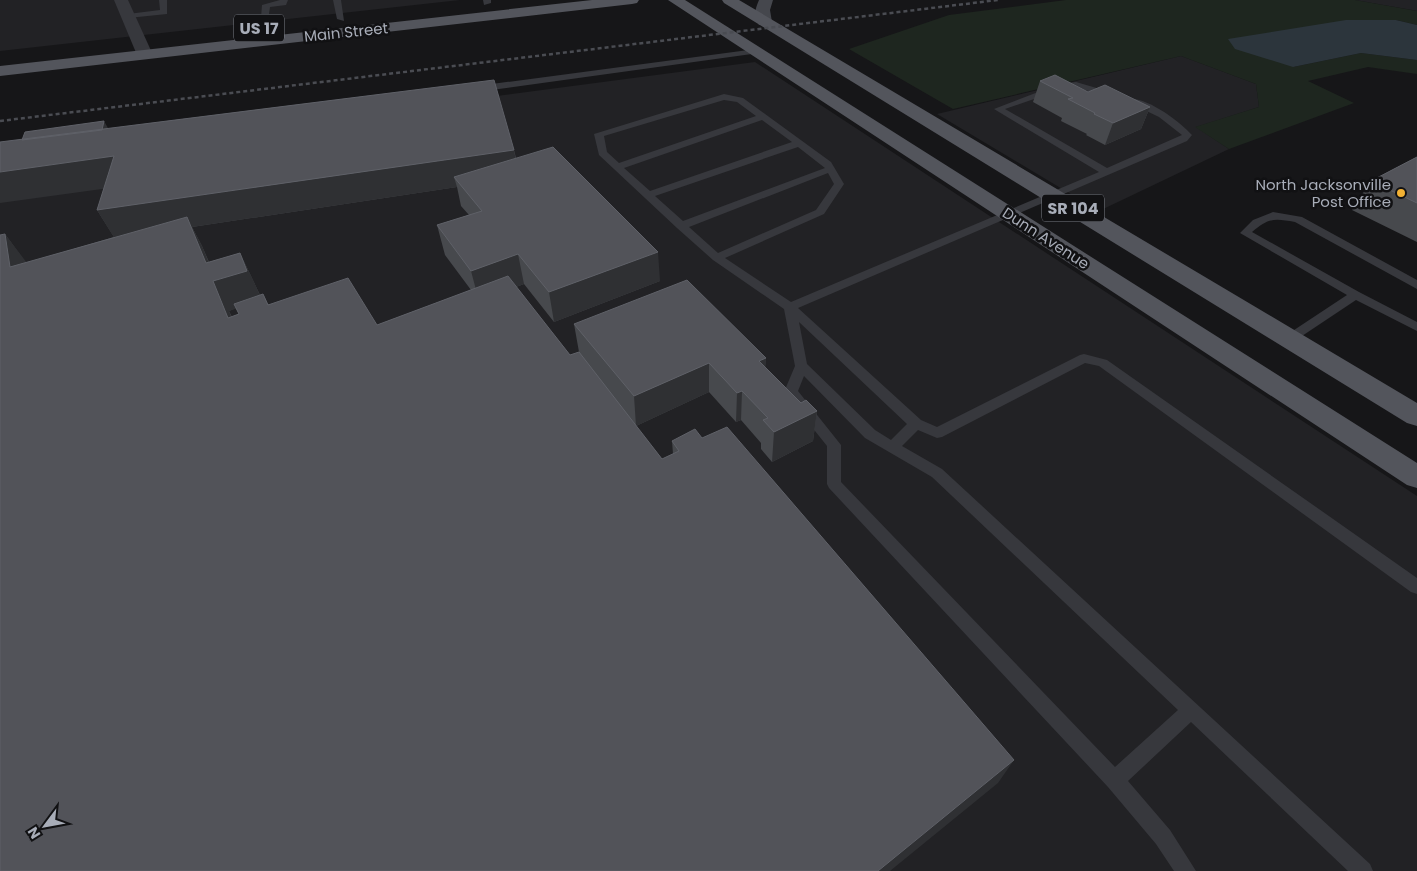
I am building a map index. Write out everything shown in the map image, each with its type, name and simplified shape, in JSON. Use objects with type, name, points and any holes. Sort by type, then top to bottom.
[{"type":"main road","name":"Main Street","points":[[0,71],[263,28],[518,0]]},
{"type":"main road","name":"Main Street","points":[[0,56],[142,48],[632,0]]},
{"type":"main road","name":"Dunn Avenue","points":[[675,0],[1417,477]]},
{"type":"main road","name":"SR 104","points":[[729,0],[1417,416]]},
{"type":"main road","points":[[764,22],[762,10],[766,0]]},
{"type":"street","points":[[120,0],[142,48]]},
{"type":"lane","points":[[128,16],[164,12],[163,0]]},
{"type":"lane","points":[[263,28],[266,5],[283,3],[284,0]]},
{"type":"lane","points":[[338,0],[340,19]]},
{"type":"lane","points":[[465,91],[756,51]]},
{"type":"lane","points":[[790,307],[1052,196],[1184,139],[1187,135],[1175,123],[1138,102],[1101,90],[1076,85],[1062,86],[998,109],[1107,172]]},
{"type":"lane","points":[[717,258],[820,212],[839,184],[828,164],[740,100],[724,97],[599,134],[602,153],[717,258],[790,307],[916,424],[938,433],[1084,358],[1103,363],[1417,587]]},
{"type":"lane","points":[[618,167],[763,117]]},
{"type":"lane","points":[[648,195],[799,143]]},
{"type":"lane","points":[[682,226],[831,169]]},
{"type":"lane","points":[[1417,285],[1298,219],[1273,215],[1256,222],[1245,233],[1417,328]]},
{"type":"lane","points":[[1289,339],[1355,295]]},
{"type":"lane","points":[[790,307],[801,366],[792,392],[834,445],[834,484],[1115,780],[1163,838],[1186,871]]},
{"type":"lane","points":[[801,366],[870,434],[938,473],[1363,871]]},
{"type":"lane","points":[[892,446],[916,424]]},
{"type":"lane","points":[[1115,780],[1191,710]]},
{"type":"shaded area","points":[[0,0],[460,0],[0,51]]},
{"type":"shaded area","points":[[1066,0],[1355,0],[1417,11],[1417,25],[1396,20],[1293,67],[1361,53],[1417,60],[1417,74],[1368,67],[1308,81],[1354,103],[1229,149],[1195,127],[1259,107],[1256,84],[1181,56],[953,109],[849,49],[949,15]]},
{"type":"shaded area","points":[[1355,0],[1417,0],[1417,11],[1412,10]]},
{"type":"shaded area","points":[[1346,20],[1396,20],[1417,25],[1417,60],[1361,53],[1293,67],[1235,49],[1228,39]]},
{"type":"shaded area","points":[[1181,56],[1256,84],[1259,107],[1196,127],[1229,149],[1099,211],[937,114]]},
{"type":"shaded area","points":[[755,62],[1417,496],[1417,871],[0,871],[0,161]]},
{"type":"building","points":[[1055,75],[1088,92],[1105,85],[1150,107],[1113,123],[1068,99],[1073,98],[1040,81]]},
{"type":"building","points":[[494,80],[514,150],[97,210],[114,156],[0,172],[0,142]]},
{"type":"building","points":[[104,121],[102,130],[22,140],[25,132]]},
{"type":"building","points":[[553,147],[658,252],[549,292],[518,254],[471,271],[437,225],[482,211],[454,177]]},
{"type":"building","points":[[1417,157],[1417,203],[1371,181]]},
{"type":"building","points":[[187,217],[206,263],[240,253],[247,271],[213,281],[228,318],[239,314],[234,304],[263,294],[268,305],[348,278],[377,325],[508,276],[570,355],[579,352],[662,459],[679,451],[672,441],[695,429],[702,438],[727,427],[1014,760],[878,871],[0,871],[0,235],[5,234],[10,267]]},
{"type":"building","points":[[687,280],[766,358],[759,361],[801,403],[806,400],[817,411],[774,432],[763,420],[768,418],[742,391],[737,393],[709,363],[634,396],[574,324]]},
{"type":"railway","points":[[0,121],[998,0]]},
{"type":"place","name":"North Jacksonville Post Office","points":[[1401,193]]}]
